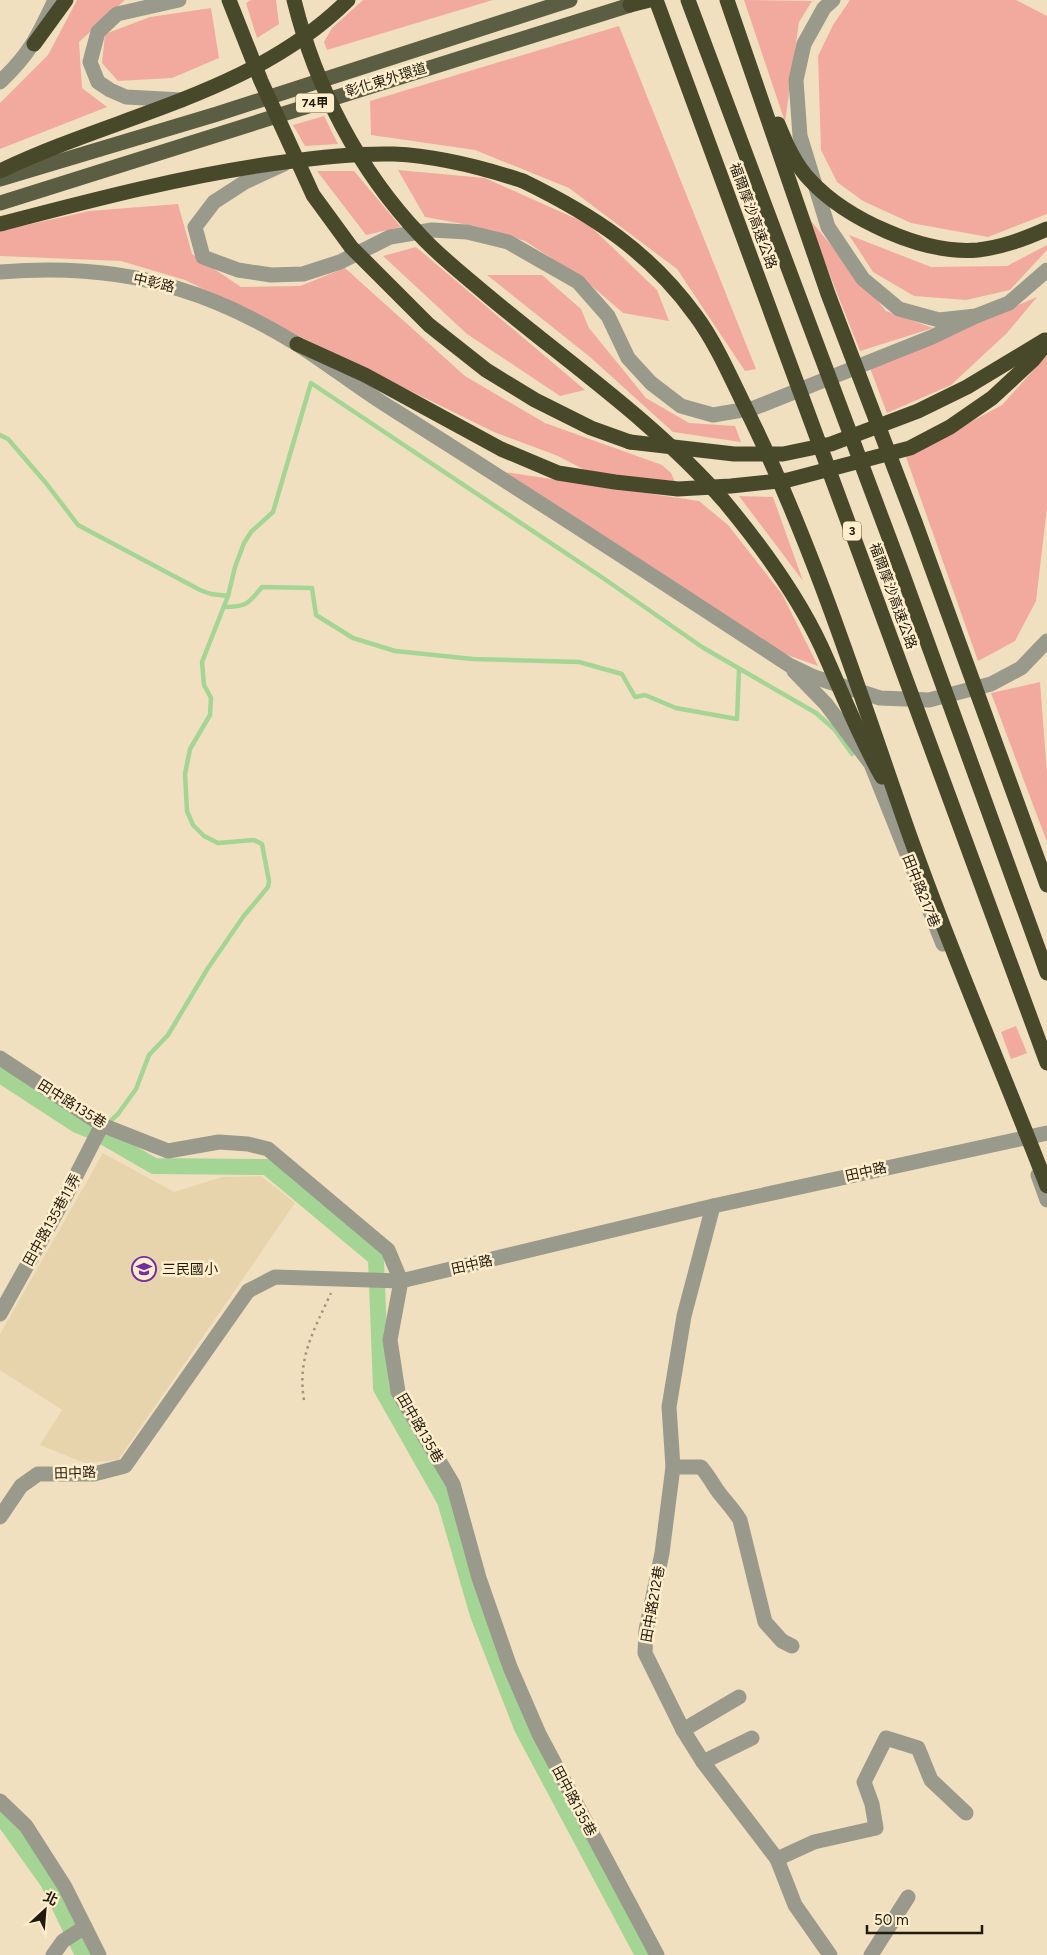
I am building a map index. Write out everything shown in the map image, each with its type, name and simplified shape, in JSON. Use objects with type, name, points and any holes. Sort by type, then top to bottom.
[{"type":"highway","points":[[34,44],[66,0]]},
{"type":"highway","points":[[229,0],[261,81],[313,195],[351,246],[429,325],[486,370],[535,400],[591,428],[630,442],[685,450],[783,454],[831,444],[918,411],[968,387],[1047,338]]},
{"type":"highway","points":[[294,0],[321,80],[346,131],[381,190],[421,236],[502,307],[677,452],[724,502],[764,556],[801,611],[820,644],[862,743],[900,809]]},
{"type":"highway","points":[[0,171],[200,94],[279,54],[331,16],[348,0]]},
{"type":"highway","points":[[630,5],[645,0]]},
{"type":"highway","points":[[630,5],[650,0]]},
{"type":"highway","name":"福爾摩沙高速公路","points":[[656,0],[1047,1063]]},
{"type":"highway","name":"福爾摩沙高速公路","points":[[688,0],[903,575],[1047,973]]},
{"type":"highway","points":[[726,0],[828,294],[915,522],[1047,885]]},
{"type":"highway","points":[[749,62],[790,152],[809,180],[841,205],[877,227],[911,240],[945,248],[976,250],[1013,243],[1047,229]]},
{"type":"highway","points":[[0,224],[128,190],[227,170],[318,157],[394,154],[480,167],[523,181],[575,206],[619,236],[673,288],[697,318],[733,382],[774,467],[855,676],[900,809],[1047,1186]]},
{"type":"highway","points":[[297,344],[365,375],[501,449],[558,473],[615,482],[678,488],[731,486],[788,480],[910,448],[950,427],[992,398],[1033,360],[1047,343]]},
{"type":"main road","name":"彰化東外環道","points":[[0,179],[217,114],[570,0]]},
{"type":"main road","name":"彰化東外環道","points":[[0,203],[630,5]]},
{"type":"street","points":[[0,82],[17,66],[34,44],[55,0]]},
{"type":"street","points":[[179,0],[117,14],[98,32],[90,62],[98,82],[126,97],[182,100]]},
{"type":"street","points":[[833,0],[824,8],[804,44],[796,80],[800,136],[828,226],[863,279],[899,309],[939,320],[976,316]]},
{"type":"street","points":[[290,161],[245,182],[214,202],[195,227],[204,257],[238,270],[271,275],[303,274],[340,262],[390,237],[432,230],[467,232],[508,242],[578,282],[608,316],[628,358],[652,383],[681,406],[713,415],[754,408],[932,338],[976,316],[1009,303],[1047,270]]},
{"type":"street","name":"中彰路","points":[[0,272],[79,270],[152,281],[212,302],[297,344],[375,398],[554,511],[788,665]]},
{"type":"street","points":[[788,665],[814,677],[880,698],[930,700],[991,684],[1021,668],[1047,642]]},
{"type":"street","name":"田中路217巷","points":[[788,665],[826,704],[871,764],[1047,1200]]},
{"type":"street","name":"田中路135巷","points":[[0,1058],[102,1125],[168,1151],[219,1142],[248,1144],[268,1149],[388,1250],[394,1281],[390,1340],[398,1392],[453,1484],[479,1578],[510,1667],[539,1734],[657,1955]]},
{"type":"street","name":"田中路135巷11弄","points":[[0,1314],[64,1199],[102,1125]]},
{"type":"street","name":"田中路","points":[[0,1517],[21,1486],[38,1474],[94,1474],[125,1466],[248,1291],[275,1277],[394,1281],[713,1206],[1023,1137],[1047,1134]]},
{"type":"street","name":"田中路212巷","points":[[713,1206],[684,1316],[670,1398],[672,1467],[662,1553],[646,1630],[645,1653],[683,1730],[703,1762],[777,1859],[795,1905],[830,1955]]},
{"type":"street","points":[[672,1467],[701,1467],[711,1478],[719,1493],[733,1508],[740,1520],[765,1622],[782,1641],[792,1646]]},
{"type":"street","points":[[683,1730],[739,1697]]},
{"type":"street","points":[[703,1762],[752,1738]]},
{"type":"street","points":[[777,1859],[814,1842],[876,1828],[872,1804],[864,1782],[886,1738],[918,1748],[931,1780],[966,1813]]},
{"type":"street","points":[[0,1801],[26,1826],[65,1887],[98,1955]]},
{"type":"street","points":[[871,1955],[908,1897]]},
{"type":"street","points":[[53,1955],[63,1941],[85,1927]]},
{"type":"path","points":[[304,1400],[301,1383],[305,1349],[338,1279]]},
{"type":"shaded area","points":[[77,0],[125,0],[79,42],[82,88],[107,107],[0,149],[0,103],[48,55]]},
{"type":"shaded area","points":[[251,0],[276,0],[279,24],[257,38],[246,3]]},
{"type":"shaded area","points":[[363,0],[493,0],[327,50],[324,42],[332,28]]},
{"type":"shaded area","points":[[744,0],[812,1],[799,22],[785,122]]},
{"type":"shaded area","points":[[850,0],[1016,0],[1047,16],[1047,214],[988,237],[911,223],[863,201],[837,182],[821,150],[818,56],[833,25]]},
{"type":"shaded area","points":[[211,8],[219,58],[172,78],[118,81],[102,63],[105,34],[150,17]]},
{"type":"shaded area","points":[[619,26],[756,369],[745,371],[677,269],[569,188],[475,150],[371,135],[370,101]]},
{"type":"shaded area","points":[[324,116],[338,144],[305,146],[293,125]]},
{"type":"shaded area","points":[[398,170],[485,178],[588,224],[657,290],[669,321],[623,313],[585,280],[525,241],[474,226],[425,217]]},
{"type":"shaded area","points":[[317,171],[354,171],[401,227],[366,235]]},
{"type":"shaded area","points":[[178,204],[192,254],[241,287],[300,286],[345,268],[465,376],[545,423],[662,465],[671,473],[675,482],[612,477],[583,469],[558,456],[494,432],[185,280],[121,261],[0,256],[0,231],[89,211]]},
{"type":"shaded area","points":[[806,215],[886,311],[933,328],[860,351]]},
{"type":"shaded area","points":[[849,235],[931,267],[1007,266],[1047,245],[1047,250],[1010,290],[966,300],[914,296],[873,272]]},
{"type":"shaded area","points":[[416,247],[585,390],[560,396],[467,334],[383,256]]},
{"type":"shaded area","points":[[487,275],[542,275],[581,309],[589,328],[646,398],[689,423],[735,426],[741,442],[673,432],[590,357]]},
{"type":"shaded area","points":[[1037,297],[1007,333],[951,385],[887,413],[870,368]]},
{"type":"shaded area","points":[[1047,355],[1047,508],[1036,601],[1015,641],[978,661],[906,457],[1002,405]]},
{"type":"shaded area","points":[[504,472],[699,501],[728,525],[782,594],[818,666],[782,653]]},
{"type":"shaded area","points":[[739,496],[773,497],[803,581]]},
{"type":"shaded area","points":[[1040,682],[1047,773],[1047,842],[991,693]]},
{"type":"shaded area","points":[[1016,1026],[1027,1053],[1011,1059],[1001,1032]]},
{"type":"shaded area","name":"三民國小","points":[[103,1153],[174,1192],[222,1177],[261,1176],[295,1203],[118,1460],[85,1463],[40,1445],[62,1410],[0,1370],[0,1334]]},
{"type":"waterway","points":[[107,1124],[118,1114],[136,1089],[149,1055],[168,1035],[208,968],[243,917],[268,887],[269,881],[262,844],[254,840],[218,843],[204,836],[193,825],[187,811],[185,774],[190,749],[210,715],[211,698],[204,685],[202,662],[228,596],[235,567],[244,543],[251,532],[273,512],[311,383],[603,578],[702,647],[816,713],[835,730],[852,754]]},
{"type":"waterway","points":[[0,435],[8,439],[46,483],[78,525],[200,590],[211,594],[228,596]]},
{"type":"waterway","points":[[224,607],[238,606],[246,603],[262,587],[312,588],[316,615],[353,638],[395,651],[473,659],[579,662],[622,674],[635,697],[645,695],[676,708],[737,719],[739,670]]},
{"type":"waterway","points":[[0,1075],[77,1125],[97,1133],[154,1166],[267,1167],[376,1258],[381,1388],[445,1501],[478,1615],[522,1728],[643,1955]]},
{"type":"waterway","points":[[0,1815],[48,1882],[83,1955]]},
{"type":"place","name":"三民國小","points":[[144,1269]]}]
